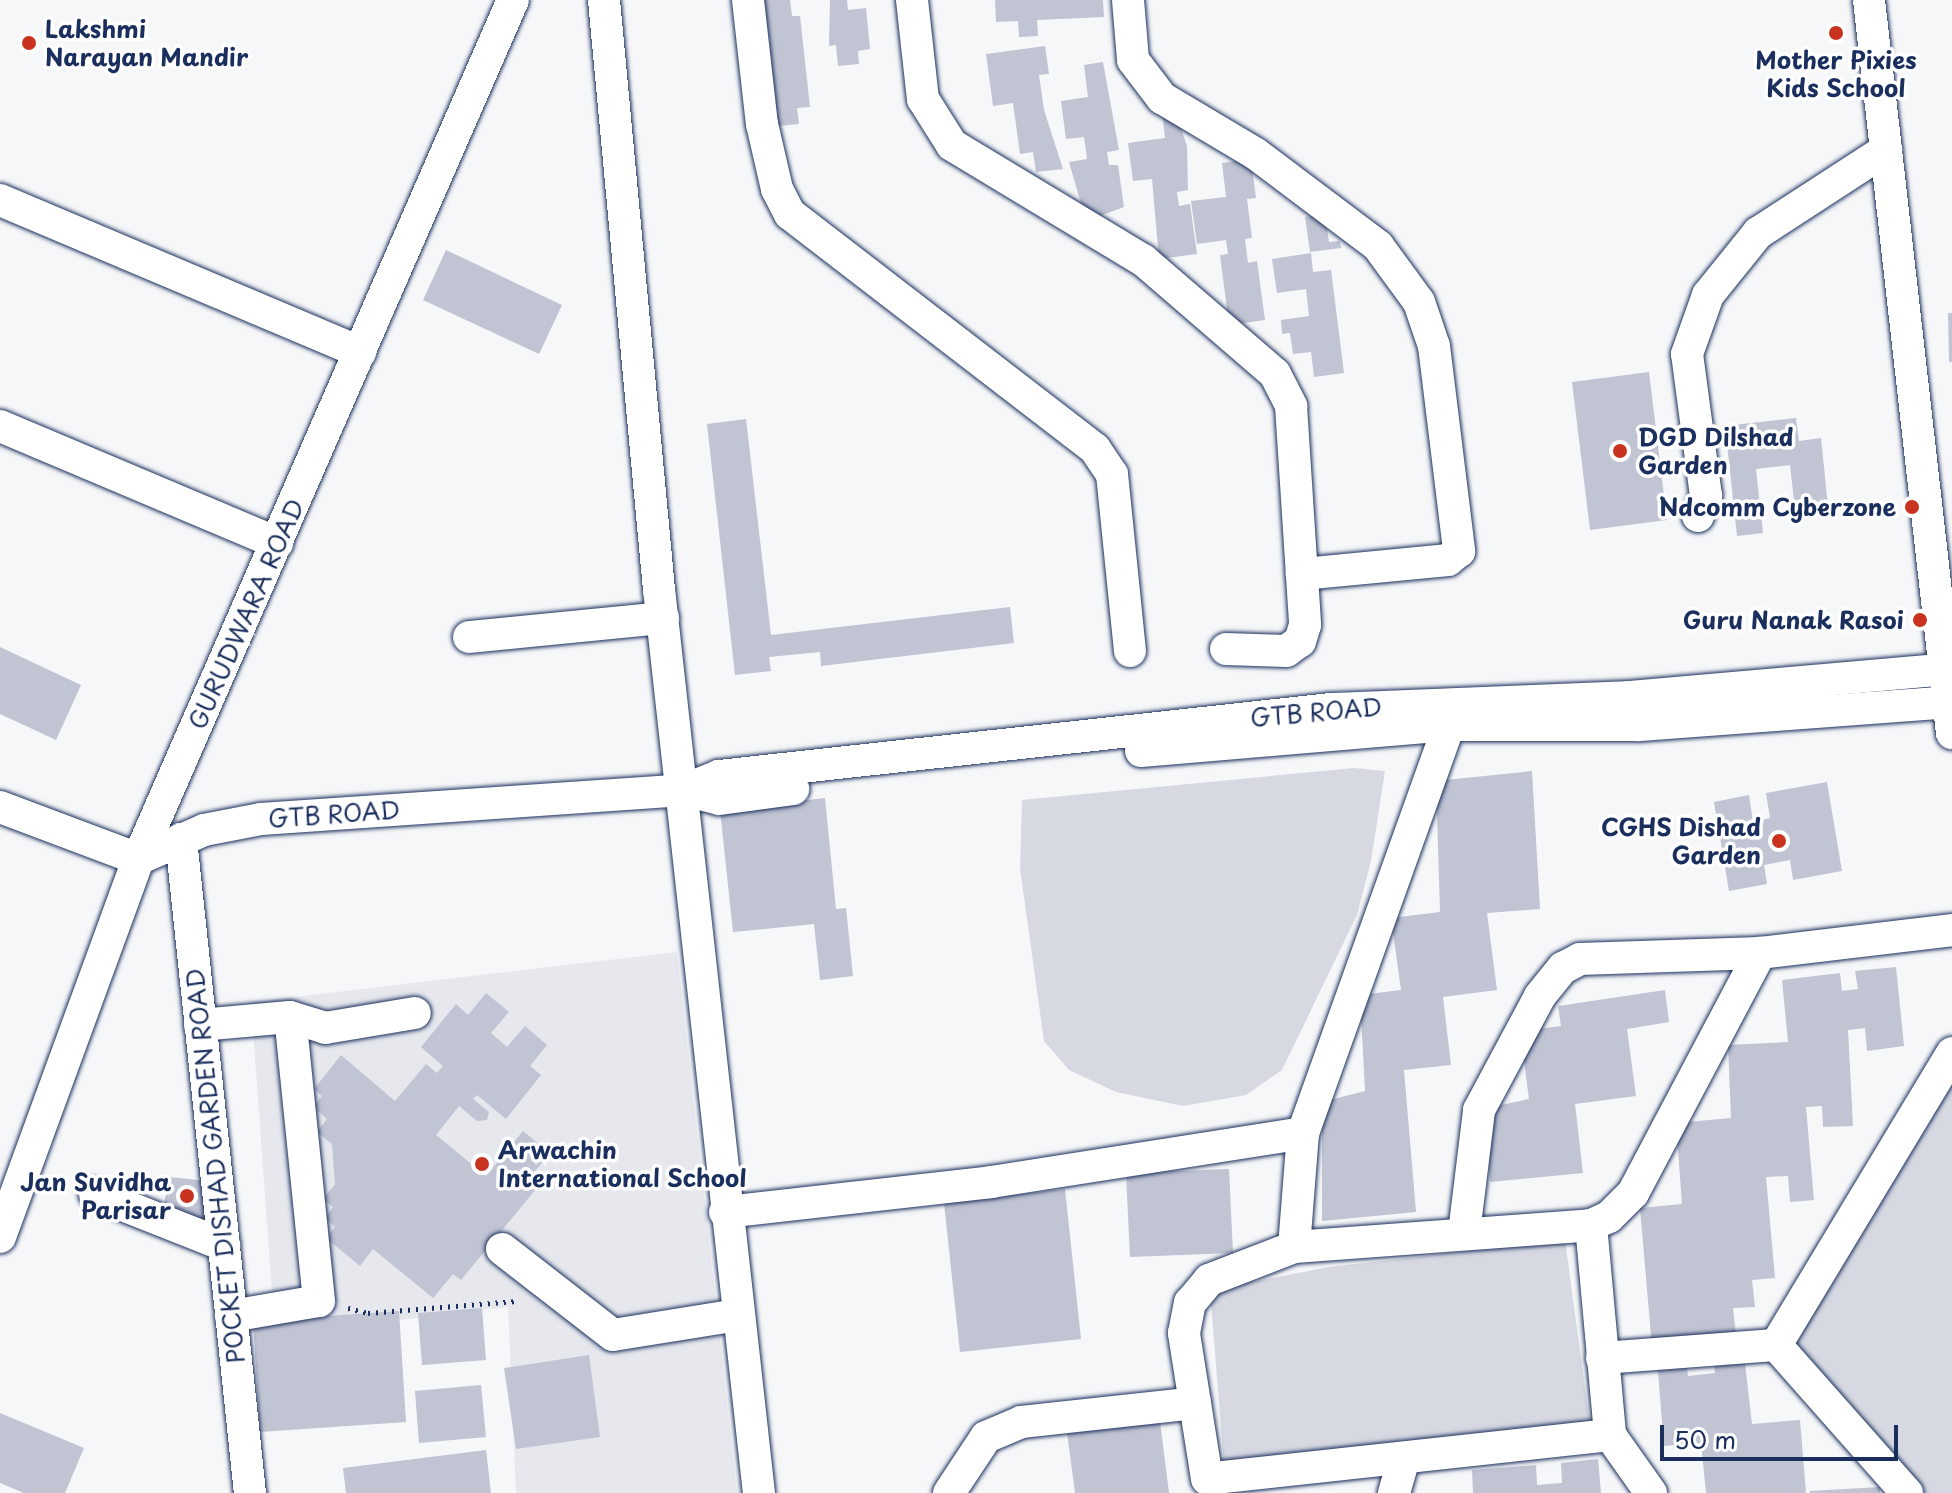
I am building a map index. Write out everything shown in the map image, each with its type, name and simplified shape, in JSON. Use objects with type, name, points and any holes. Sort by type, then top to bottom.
[{"type":"street","name":"GURUDWARA ROAD","points":[[0,1237],[138,859],[513,0]]},
{"type":"street","points":[[604,0],[663,618],[684,790],[725,1212],[759,1493]]},
{"type":"street","points":[[748,0],[762,124],[777,189],[790,214],[1095,449],[1112,474],[1130,651]]},
{"type":"street","points":[[912,0],[923,99],[952,145],[1143,260],[1275,374],[1291,406],[1302,574],[1300,641],[1286,651],[1226,649]]},
{"type":"street","points":[[1128,0],[1133,60],[1162,98],[1256,154],[1378,246],[1419,302],[1434,346],[1459,551],[1448,560],[1302,574]]},
{"type":"street","points":[[1869,0],[1950,670],[1951,712]]},
{"type":"street","points":[[1698,516],[1706,496],[1687,354],[1708,295],[1758,233],[1886,150]]},
{"type":"street","points":[[0,200],[360,352]]},
{"type":"street","points":[[0,426],[277,543]]},
{"type":"street","points":[[469,637],[663,618]]},
{"type":"street","name":"GTB ROAD","points":[[138,859],[181,839],[261,819],[684,790],[719,799],[1332,722],[1448,715],[1950,670]]},
{"type":"street","name":"GTB ROAD","points":[[1448,715],[1639,725],[1951,712]]},
{"type":"street","points":[[1294,1247],[1303,1133],[1448,715]]},
{"type":"street","points":[[0,807],[138,859]]},
{"type":"street","name":"POCKET DISHAD GARDEN ROAD","points":[[181,839],[250,1493]]},
{"type":"street","points":[[1464,1233],[1479,1110],[1540,996],[1563,968],[1580,959],[1760,953],[1952,930]]},
{"type":"street","points":[[1610,1435],[1203,1486],[1184,1333],[1190,1303],[1209,1280],[1294,1247],[1591,1225],[1621,1211],[1760,953]]},
{"type":"street","points":[[200,1025],[290,1017],[325,1028],[415,1013]]},
{"type":"street","points":[[231,1316],[319,1301],[290,1017]]},
{"type":"street","points":[[1776,1345],[1952,1053]]},
{"type":"street","points":[[725,1212],[991,1182],[1303,1133]]},
{"type":"street","points":[[95,1194],[224,1245]]},
{"type":"street","points":[[1591,1225],[1610,1435],[1651,1493]]},
{"type":"street","points":[[502,1249],[613,1335],[738,1315]]},
{"type":"street","points":[[1602,1358],[1776,1345]]},
{"type":"street","points":[[1776,1345],[1907,1493]]},
{"type":"street","points":[[949,1493],[986,1437],[1021,1422],[1195,1403]]},
{"type":"street","points":[[1394,1493],[1403,1462]]},
{"type":"path","points":[[319,1301],[368,1313],[518,1301]]},
{"type":"shaded area","points":[[1354,768],[1385,771],[1371,861],[1357,915],[1282,1070],[1246,1095],[1183,1106],[1116,1092],[1069,1070],[1044,1041],[1020,868],[1022,800]]},
{"type":"shaded area","name":"Arwachin International School","points":[[677,952],[737,1493],[516,1493],[508,1307],[275,1335],[251,1002]]},
{"type":"shaded area","points":[[1952,1043],[1952,1493],[1891,1493],[1776,1345]]},
{"type":"shaded area","points":[[1565,1240],[1590,1425],[1224,1466],[1210,1290],[1329,1267]]},
{"type":"building","points":[[762,0],[790,0],[792,16],[800,16],[810,107],[797,108],[799,124],[777,126]]},
{"type":"building","points":[[830,0],[847,0],[848,10],[866,8],[870,49],[858,51],[859,64],[838,66],[836,45],[829,46]]},
{"type":"building","points":[[995,0],[1103,0],[1104,17],[1037,20],[1038,36],[1019,37],[1018,21],[996,22]]},
{"type":"building","points":[[1045,46],[1049,74],[1039,75],[1044,110],[1063,169],[1036,172],[1033,152],[1020,154],[1013,103],[993,106],[986,54]]},
{"type":"building","points":[[1103,62],[1119,150],[1107,152],[1109,165],[1118,165],[1124,207],[1086,221],[1069,162],[1087,159],[1084,137],[1066,139],[1061,101],[1088,97],[1084,65]]},
{"type":"building","points":[[1175,111],[1187,146],[1188,190],[1177,192],[1179,206],[1190,204],[1197,254],[1159,259],[1152,179],[1133,181],[1128,143],[1165,138],[1162,113]]},
{"type":"building","points":[[1251,159],[1256,198],[1247,199],[1252,238],[1245,239],[1248,263],[1257,261],[1265,320],[1229,325],[1220,255],[1228,254],[1226,240],[1197,244],[1191,201],[1226,197],[1222,163]]},
{"type":"building","points":[[1325,214],[1329,242],[1340,241],[1341,248],[1310,252],[1305,217]]},
{"type":"building","points":[[446,250],[562,305],[539,354],[423,300]]},
{"type":"building","points":[[1311,253],[1313,272],[1331,270],[1344,373],[1314,377],[1311,352],[1293,354],[1290,333],[1282,334],[1281,320],[1309,316],[1306,289],[1277,293],[1272,259]]},
{"type":"building","points":[[1948,313],[1952,313],[1952,362],[1949,362]]},
{"type":"building","name":"DGD Dilshad Garden","points":[[1649,372],[1667,520],[1590,530],[1572,382]]},
{"type":"building","points":[[1796,418],[1799,441],[1821,438],[1829,516],[1796,519],[1790,465],[1756,469],[1763,533],[1737,536],[1725,426]]},
{"type":"building","points":[[746,419],[771,635],[1010,607],[1014,643],[821,666],[820,652],[769,657],[771,671],[735,675],[707,424]]},
{"type":"building","points":[[0,647],[81,685],[56,740],[0,714]]},
{"type":"building","points":[[1532,771],[1540,909],[1487,913],[1497,990],[1443,997],[1451,1065],[1404,1070],[1416,1212],[1322,1221],[1322,1102],[1365,1091],[1360,995],[1401,990],[1391,918],[1440,912],[1436,781]]},
{"type":"building","name":"CGHS Dishad Garden","points":[[1827,782],[1842,871],[1793,880],[1790,860],[1764,865],[1767,884],[1729,891],[1714,802],[1749,795],[1753,822],[1770,818],[1766,793]]},
{"type":"building","points":[[825,798],[836,909],[846,908],[853,976],[820,980],[814,924],[733,932],[720,810]]},
{"type":"building","points":[[1896,967],[1904,1046],[1867,1051],[1865,1028],[1848,1030],[1853,1126],[1823,1127],[1822,1106],[1806,1107],[1814,1200],[1790,1202],[1788,1176],[1766,1177],[1775,1278],[1752,1280],[1755,1307],[1733,1308],[1736,1336],[1652,1347],[1640,1208],[1682,1204],[1676,1123],[1731,1118],[1728,1045],[1788,1042],[1782,980],[1840,973],[1842,991],[1858,989],[1855,971]]},
{"type":"building","points":[[1665,990],[1669,1022],[1627,1029],[1636,1096],[1575,1104],[1583,1173],[1490,1182],[1486,1108],[1529,1099],[1520,1031],[1561,1026],[1558,1006]]},
{"type":"building","points":[[486,993],[509,1012],[491,1033],[507,1047],[525,1026],[547,1045],[530,1066],[541,1075],[506,1119],[477,1095],[473,1099],[489,1112],[487,1120],[477,1121],[459,1106],[436,1135],[486,1176],[523,1131],[550,1153],[531,1176],[540,1184],[461,1280],[453,1274],[433,1298],[373,1249],[360,1266],[326,1238],[335,1227],[325,1218],[333,1207],[323,1199],[335,1184],[332,1144],[317,1132],[327,1119],[313,1107],[322,1096],[314,1089],[341,1055],[395,1101],[426,1064],[437,1073],[443,1066],[421,1047],[456,1004],[468,1015]]},
{"type":"building","points":[[1229,1169],[1233,1253],[1130,1257],[1126,1173]]},
{"type":"building","name":"Jan Suvidha Parisar","points":[[169,1177],[208,1181],[208,1220],[163,1211]]},
{"type":"building","points":[[1065,1189],[1081,1339],[960,1352],[944,1203]]},
{"type":"building","points":[[482,1308],[486,1360],[422,1365],[418,1313]]},
{"type":"building","points":[[399,1311],[406,1422],[260,1432],[253,1321]]},
{"type":"building","points":[[589,1355],[600,1437],[516,1449],[504,1368]]},
{"type":"building","points":[[1744,1355],[1752,1424],[1800,1420],[1806,1493],[1706,1493],[1701,1443],[1664,1446],[1657,1360],[1686,1357],[1688,1376],[1715,1373],[1713,1357]]},
{"type":"building","points":[[481,1385],[486,1437],[419,1443],[415,1391]]},
{"type":"building","points":[[0,1413],[84,1448],[65,1493],[24,1493],[0,1483]]},
{"type":"building","points":[[1159,1413],[1169,1493],[1075,1493],[1066,1425]]},
{"type":"building","points":[[486,1450],[491,1493],[346,1493],[343,1468]]},
{"type":"building","points":[[1598,1459],[1601,1493],[1473,1493],[1472,1470],[1536,1465],[1537,1485],[1562,1483],[1561,1463]]},
{"type":"building","points":[[1880,1487],[1880,1493],[1810,1493],[1810,1491]]},
{"type":"place","name":"Mother Pixies Kids School","points":[[1836,33]]},
{"type":"place","name":"Lakshmi Narayan Mandir","points":[[29,43]]},
{"type":"place","name":"DGD Dilshad Garden","points":[[1620,451]]},
{"type":"place","name":"Ndcomm Cyberzone","points":[[1912,507]]},
{"type":"place","name":"Guru Nanak Rasoi","points":[[1920,620]]},
{"type":"place","name":"CGHS Dishad Garden","points":[[1779,841]]},
{"type":"place","name":"Arwachin International School","points":[[482,1164]]},
{"type":"place","name":"Jan Suvidha Parisar","points":[[187,1196]]}]
